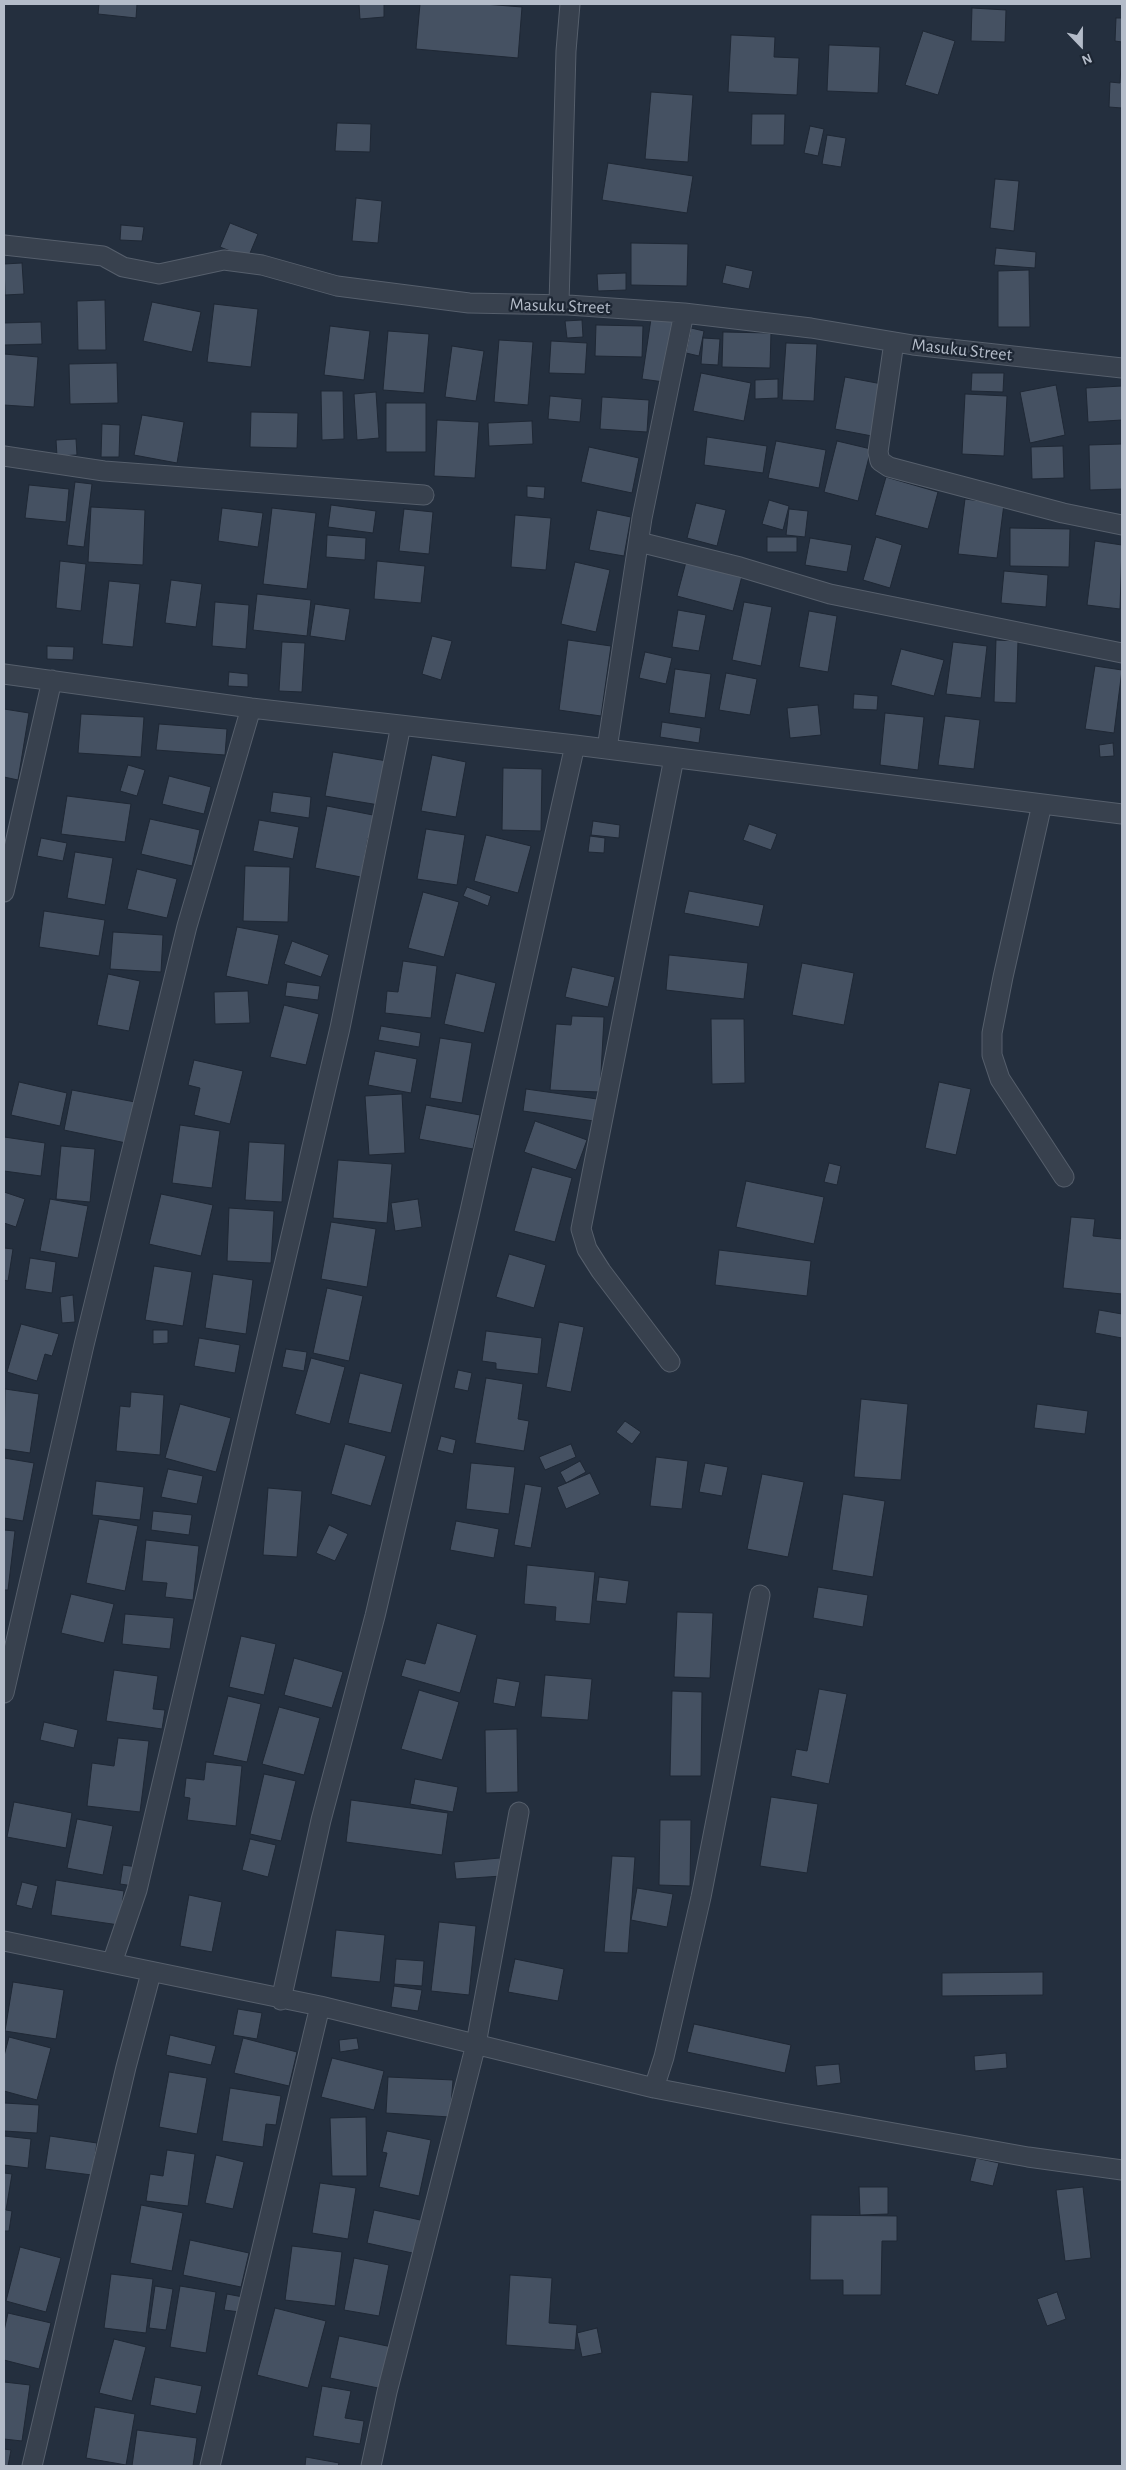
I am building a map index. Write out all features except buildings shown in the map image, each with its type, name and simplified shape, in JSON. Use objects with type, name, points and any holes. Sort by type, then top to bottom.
[{"type":"street","points":[[559,304],[566,51],[570,4]]},
{"type":"street","name":"Masuku Street","points":[[4,245],[103,256],[123,267],[159,274],[224,260],[262,265],[337,286],[469,303],[559,304],[684,313],[811,328],[894,342],[1122,368]]},
{"type":"street","points":[[607,749],[638,542],[684,313]]},
{"type":"street","points":[[894,342],[878,452],[880,461],[889,467],[1063,513],[1122,524]]},
{"type":"street","points":[[4,456],[104,471],[424,495]]},
{"type":"street","points":[[638,542],[740,567],[830,594],[1122,654]]},
{"type":"street","points":[[4,674],[251,708],[607,749],[1122,814]]},
{"type":"street","points":[[4,892],[52,680]]},
{"type":"street","points":[[4,1693],[84,1345],[187,926],[251,708]]},
{"type":"street","points":[[112,1963],[137,1890],[340,1028],[401,726]]},
{"type":"street","points":[[281,2000],[321,1820],[375,1616],[472,1201],[574,745]]},
{"type":"street","points":[[670,1362],[601,1271],[587,1249],[581,1229],[674,758]]},
{"type":"street","points":[[1042,804],[992,1033],[992,1055],[1000,1079],[1064,1177]]},
{"type":"street","points":[[654,2088],[664,2057],[701,1897],[760,1594]]},
{"type":"street","points":[[371,2466],[387,2392],[476,2044],[519,1812]]},
{"type":"street","points":[[5,1945],[112,1963],[281,2000],[320,2006],[654,2088],[998,2152],[1122,2170]]},
{"type":"street","points":[[32,2466],[126,2067],[151,1972]]},
{"type":"street","points":[[210,2466],[320,2006]]}]
